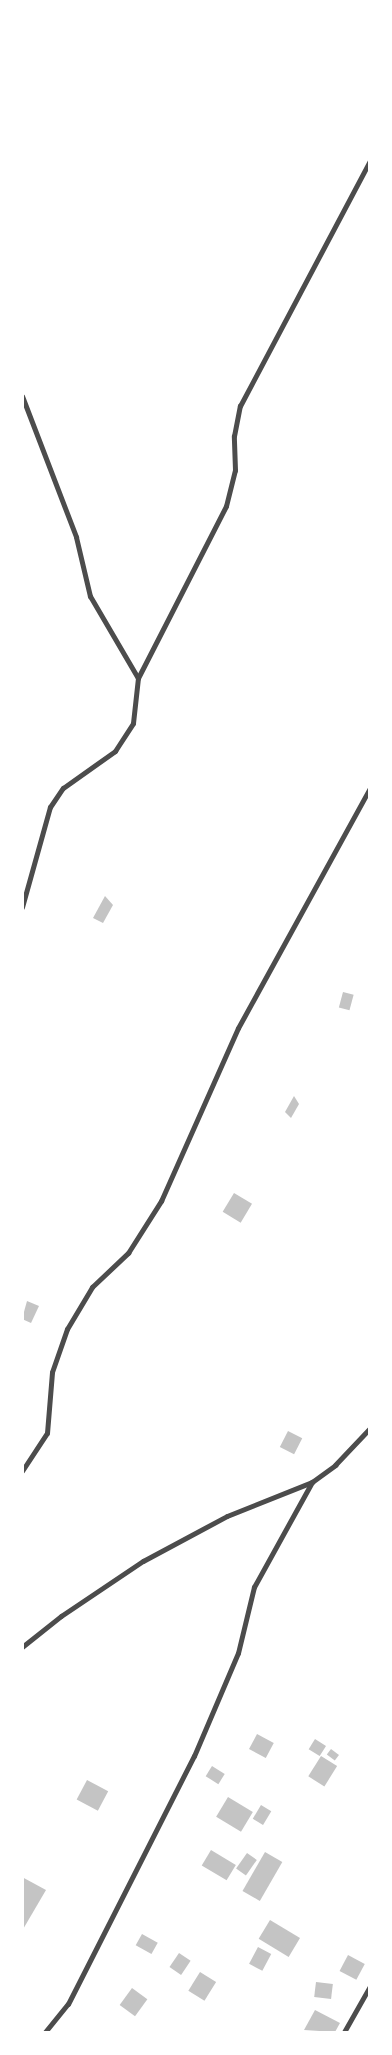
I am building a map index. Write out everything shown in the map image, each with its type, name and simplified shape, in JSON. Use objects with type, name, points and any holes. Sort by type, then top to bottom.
[{"type":"street","points":[[22,907],[50,807],[63,788],[105,761],[125,738],[132,723],[138,678],[226,506],[235,470],[236,421],[246,392],[370,160]]},
{"type":"street","points":[[22,396],[74,530],[90,596],[138,678]]},
{"type":"street","points":[[22,1471],[47,1433],[52,1372],[67,1328],[92,1287],[128,1253],[161,1202],[238,1028],[370,788]]},
{"type":"street","points":[[22,1647],[102,1587],[151,1556],[227,1516],[312,1482],[335,1465],[370,1428]]},
{"type":"street","points":[[45,2032],[68,2004],[194,1756],[238,1654],[254,1587],[312,1482]]},
{"type":"street","points":[[344,2032],[370,1986]]},
{"type":"building","points":[[105,896],[113,905],[103,923],[93,918]]},
{"type":"building","points":[[343,992],[354,995],[349,1010],[339,1007]]},
{"type":"building","points":[[294,1096],[299,1104],[291,1118],[285,1112]]},
{"type":"building","points":[[234,1193],[252,1204],[241,1223],[223,1212]]},
{"type":"building","points":[[27,1301],[39,1306],[31,1323],[22,1319]]},
{"type":"building","points":[[288,1431],[302,1438],[294,1454],[280,1447]]},
{"type":"building","points":[[257,1734],[274,1743],[266,1758],[249,1749]]},
{"type":"building","points":[[315,1739],[326,1746],[320,1756],[309,1749]]},
{"type":"building","points":[[331,1749],[339,1755],[335,1761],[327,1755]]},
{"type":"building","points":[[321,1756],[337,1766],[324,1786],[308,1776]]},
{"type":"building","points":[[212,1766],[225,1774],[218,1784],[206,1776]]},
{"type":"building","points":[[87,1780],[108,1791],[98,1811],[77,1799]]},
{"type":"building","points":[[228,1797],[253,1812],[241,1832],[216,1817]]},
{"type":"building","points":[[261,1805],[271,1811],[263,1825],[253,1819]]},
{"type":"building","points":[[211,1850],[236,1865],[227,1880],[202,1865]]},
{"type":"building","points":[[265,1852],[282,1862],[260,1901],[242,1891]]},
{"type":"building","points":[[247,1853],[257,1860],[246,1875],[236,1869]]},
{"type":"building","points":[[22,1877],[46,1890],[22,1931]]},
{"type":"building","points":[[270,1920],[300,1938],[289,1957],[259,1939]]},
{"type":"building","points":[[142,1934],[158,1943],[151,1954],[136,1945]]},
{"type":"building","points":[[258,1947],[271,1954],[262,1971],[249,1964]]},
{"type":"building","points":[[179,1953],[191,1961],[181,1975],[169,1967]]},
{"type":"building","points":[[348,1955],[365,1964],[356,1980],[340,1971]]},
{"type":"building","points":[[200,1972],[216,1982],[204,2001],[188,1991]]},
{"type":"building","points":[[316,1982],[333,1984],[331,1999],[314,1997]]},
{"type":"building","points":[[132,1988],[147,1999],[135,2016],[120,2005]]},
{"type":"building","points":[[315,2010],[340,2023],[335,2032],[304,2030]]}]
